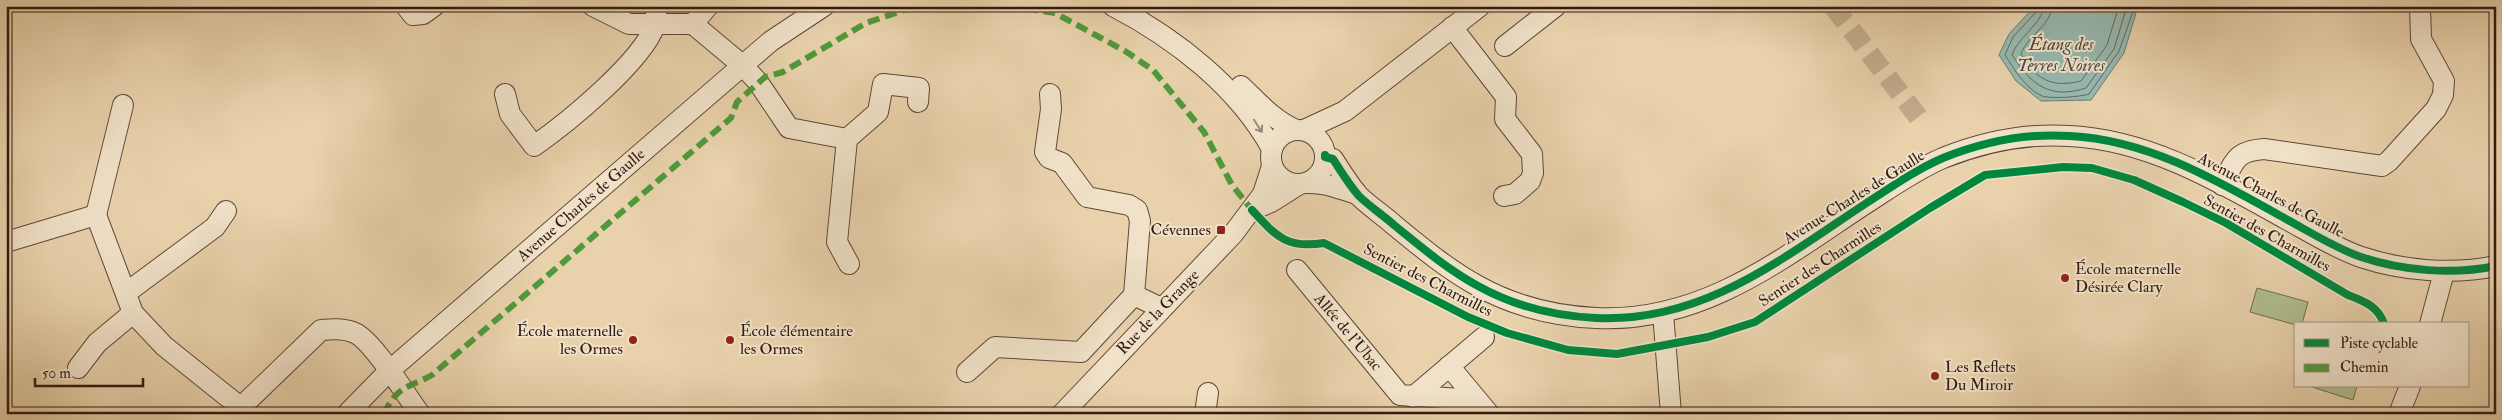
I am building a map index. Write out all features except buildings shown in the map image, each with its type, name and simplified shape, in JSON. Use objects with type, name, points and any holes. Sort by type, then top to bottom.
[{"type":"street","points":[[406,6],[413,14],[423,14],[434,6]]},
{"type":"street","points":[[593,6],[629,24],[656,15],[694,24],[742,65],[758,82],[789,128],[847,139]]},
{"type":"street","points":[[694,24],[708,6]]},
{"type":"street","name":"Avenue Charles de Gaulle","points":[[347,414],[388,371],[742,65],[790,26],[824,6]]},
{"type":"street","points":[[1113,6],[1137,19],[1176,45],[1216,80],[1248,112],[1281,179],[1302,184],[1320,173],[1325,156],[1345,111]]},
{"type":"street","points":[[1138,6],[1146,10],[1213,61],[1268,113],[1283,124],[1318,138],[1325,156]]},
{"type":"street","points":[[1505,46],[1556,6]]},
{"type":"street","points":[[2222,184],[2237,158],[2247,150],[2264,149],[2382,166],[2389,161],[2436,109],[2443,95],[2444,81],[2421,39],[2420,6]]},
{"type":"street","points":[[1272,158],[1281,136],[1345,111],[1477,7]]},
{"type":"street","points":[[505,94],[510,114],[534,146],[604,89],[647,44],[656,15]]},
{"type":"street","points":[[1452,27],[1506,97],[1505,119],[1532,154],[1533,173],[1530,181],[1515,194],[1504,196]]},
{"type":"street","points":[[849,264],[837,242],[847,139],[878,112],[883,84],[919,88],[918,102]]},
{"type":"street","points":[[968,372],[994,347],[1081,352],[1134,295],[1140,221],[1137,210],[1129,205],[1087,197],[1062,163],[1049,158],[1045,152],[1045,144],[1051,109],[1050,94]]},
{"type":"street","points":[[123,105],[96,215],[134,313],[164,346],[236,410],[321,330],[349,330],[365,340],[420,414]]},
{"type":"street","name":"Avenue Charles de Gaulle","points":[[1325,156],[1333,159],[1357,194],[1448,268],[1485,290],[1515,303],[1538,310],[1577,317],[1627,318],[1688,307],[1734,288],[1918,170],[1943,158],[1980,145],[2016,138],[2042,136],[2070,136],[2112,140],[2152,152],[2222,184],[2358,255],[2377,262],[2444,272],[2496,266]]},
{"type":"street","name":"Rue de la Grange","points":[[1062,414],[1233,234],[1262,194],[1272,158]]},
{"type":"street","name":"Avenue Charles de Gaulle","points":[[1302,184],[1329,184],[1340,190],[1357,194]]},
{"type":"street","name":"Rue de la Grange","points":[[1252,210],[1271,202],[1302,184]]},
{"type":"street","points":[[126,293],[215,227],[226,210]]},
{"type":"street","points":[[6,242],[96,215]]},
{"type":"street","name":"Allée de l'Ubac","points":[[1296,270],[1406,396]]},
{"type":"street","points":[[2431,322],[2444,272]]},
{"type":"street","points":[[1134,295],[1161,308]]},
{"type":"street","points":[[78,368],[96,343],[134,313]]},
{"type":"street","points":[[1663,313],[1670,414]]},
{"type":"street","points":[[1406,396],[1449,366],[1484,336]]},
{"type":"street","points":[[1449,366],[1483,407]]},
{"type":"street","points":[[2399,414],[2409,388]]},
{"type":"street","points":[[1205,414],[1208,393]]},
{"type":"street","points":[[1406,396],[1483,407]]},
{"type":"green space","points":[[2257,288],[2308,302],[2303,322],[2294,322],[2294,324],[2250,312]]},
{"type":"green space","points":[[2315,388],[2356,388],[2353,400]]},
{"type":"water","name":"Étang des Terres Noires","points":[[2035,6],[2141,6],[2136,13],[2124,53],[2091,100],[2041,101],[2016,81],[1999,55],[2009,34]]},
{"type":"tunnel","points":[[1833,6],[1922,122]]},
{"type":"marked path","points":[[384,414],[399,392],[432,375],[731,118],[737,102],[765,77],[783,72],[866,23],[916,6]]},
{"type":"marked path","points":[[1008,6],[1055,13],[1125,51],[1153,70],[1204,132],[1232,185],[1252,210]]},
{"type":"cycle path","name":"Sentier des Charmilles","points":[[1325,155],[1325,157],[1333,159],[1352,188],[1363,200],[1434,257],[1467,279],[1492,293],[1520,304],[1535,309],[1580,317],[1635,317],[1671,310],[1705,299],[1738,284],[1770,266],[1893,186],[1943,158],[1989,143],[2021,137],[2054,135],[2099,139],[2128,145],[2155,154],[2209,177],[2323,240],[2377,262],[2394,266],[2445,271],[2496,266]]},
{"type":"cycle path","name":"Sentier des Charmilles","points":[[1252,210],[1275,233],[1291,242],[1300,244],[1324,243],[1468,317],[1507,333],[1568,350],[1617,354],[1708,337],[1755,322],[1930,208],[1985,175],[2063,167],[2092,168],[2134,180],[2226,223],[2348,295],[2370,305],[2379,313],[2383,322]]},
{"type":"place","name":"Cévennes","points":[[1221,230]]},
{"type":"place","name":"École maternelle Désirée Clary","points":[[2065,278]]},
{"type":"place","name":"École maternelle les Ormes","points":[[633,340]]},
{"type":"place","name":"École élémentaire les Ormes","points":[[730,340]]},
{"type":"place","name":"Les Reflets Du Miroir","points":[[1935,376]]}]
